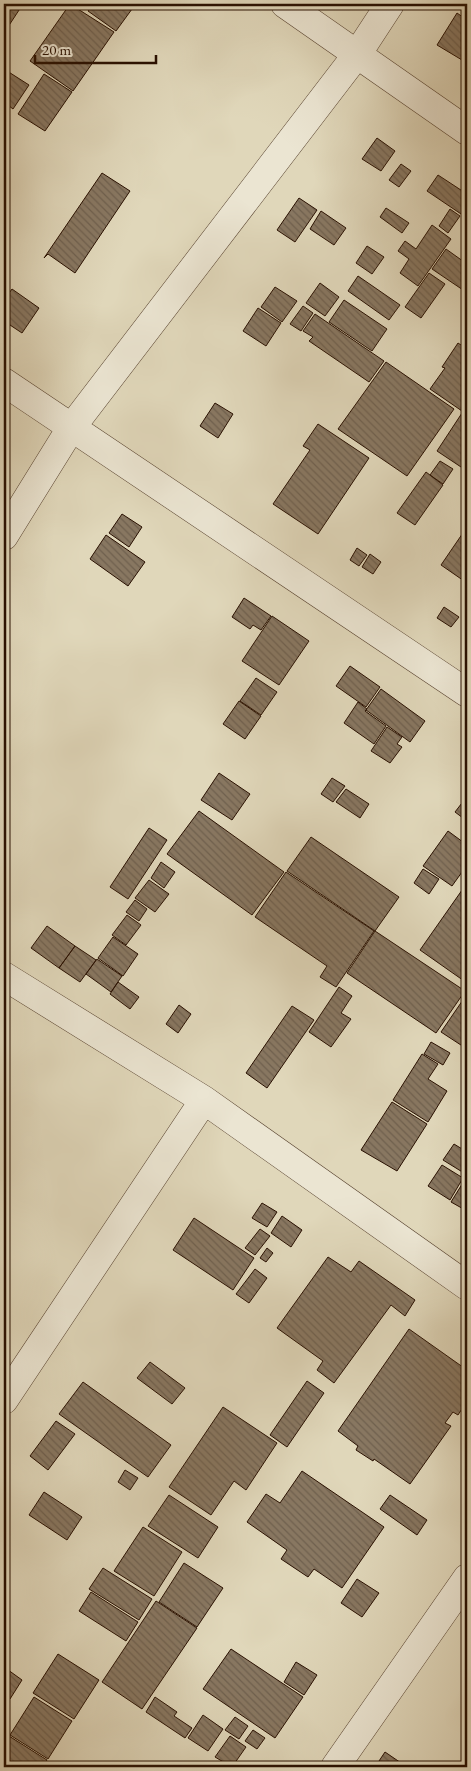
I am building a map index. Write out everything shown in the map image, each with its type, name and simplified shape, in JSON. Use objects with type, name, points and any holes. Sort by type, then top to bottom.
[{"type":"street","points":[[285,4],[358,53],[467,131]]},
{"type":"street","points":[[4,536],[71,428],[358,53],[390,4]]},
{"type":"street","points":[[4,382],[467,693]]},
{"type":"street","points":[[4,976],[204,1100],[467,1286]]},
{"type":"street","points":[[4,1400],[204,1100]]},
{"type":"street","points":[[336,1767],[467,1578]]},
{"type":"building","points":[[4,4],[23,4],[4,33]]},
{"type":"building","points":[[70,4],[114,32],[73,91],[30,61]]},
{"type":"building","points":[[93,4],[125,4],[132,9],[116,31],[88,11]]},
{"type":"building","points":[[457,13],[467,20],[467,63],[437,45]]},
{"type":"building","points":[[4,69],[29,85],[13,109],[4,102]]},
{"type":"building","points":[[44,74],[72,92],[45,131],[18,114]]},
{"type":"building","points":[[377,138],[395,151],[381,171],[362,159]]},
{"type":"building","points":[[401,164],[411,171],[399,187],[389,180]]},
{"type":"building","points":[[102,173],[130,191],[75,273],[48,254],[44,258]]},
{"type":"building","points":[[438,175],[467,194],[467,212],[464,216],[427,191]]},
{"type":"building","points":[[299,198],[317,210],[295,242],[277,230]]},
{"type":"building","points":[[386,208],[409,223],[402,233],[380,217]]},
{"type":"building","points":[[450,209],[460,216],[448,233],[439,226]]},
{"type":"building","points":[[321,211],[346,228],[334,245],[310,229]]},
{"type":"building","points":[[432,225],[451,239],[418,286],[400,273],[409,259],[398,251],[405,241],[416,249]]},
{"type":"building","points":[[367,246],[384,257],[372,274],[356,263]]},
{"type":"building","points":[[446,249],[467,264],[466,292],[432,269]]},
{"type":"building","points":[[429,273],[445,284],[421,318],[405,307]]},
{"type":"building","points":[[358,276],[400,305],[389,320],[348,291]]},
{"type":"building","points":[[320,283],[339,297],[325,316],[306,303]]},
{"type":"building","points":[[275,287],[297,301],[282,322],[261,307]]},
{"type":"building","points":[[12,289],[39,308],[22,333],[4,321],[4,300]]},
{"type":"building","points":[[344,300],[387,329],[372,351],[329,322]]},
{"type":"building","points":[[303,306],[313,313],[301,331],[290,324]]},
{"type":"building","points":[[258,308],[281,323],[266,346],[243,331]]},
{"type":"building","points":[[315,314],[384,361],[369,382],[309,341],[313,337],[303,331]]},
{"type":"building","points":[[458,343],[467,349],[467,403],[462,411],[430,389],[445,368],[442,367]]},
{"type":"building","points":[[386,362],[454,409],[407,476],[338,429]]},
{"type":"building","points":[[215,403],[233,414],[218,438],[200,426]]},
{"type":"building","points":[[462,413],[467,417],[467,471],[437,451]]},
{"type":"building","points":[[318,424],[369,458],[318,534],[273,504],[310,450],[303,446]]},
{"type":"building","points":[[440,461],[453,469],[443,484],[430,475]]},
{"type":"building","points":[[426,472],[443,485],[415,525],[397,513]]},
{"type":"building","points":[[122,514],[142,527],[129,547],[109,533]]},
{"type":"building","points":[[467,527],[467,583],[441,565]]},
{"type":"building","points":[[106,535],[145,562],[128,586],[90,559]]},
{"type":"building","points":[[357,548],[367,555],[359,566],[350,560]]},
{"type":"building","points":[[370,554],[381,562],[373,574],[362,567]]},
{"type":"building","points":[[244,598],[271,616],[261,630],[253,625],[250,629],[232,617]]},
{"type":"building","points":[[444,607],[459,617],[451,627],[437,618]]},
{"type":"building","points":[[272,616],[309,641],[279,685],[242,661]]},
{"type":"building","points":[[350,666],[380,687],[366,707],[336,686]]},
{"type":"building","points":[[256,678],[277,692],[261,715],[240,701]]},
{"type":"building","points":[[381,689],[425,721],[410,742],[366,710]]},
{"type":"building","points":[[239,701],[261,716],[245,739],[223,724]]},
{"type":"building","points":[[358,702],[367,709],[365,711],[386,726],[374,744],[344,723]]},
{"type":"building","points":[[387,727],[402,737],[397,744],[402,747],[390,763],[371,751]]},
{"type":"building","points":[[219,773],[250,794],[232,820],[201,800]]},
{"type":"building","points":[[332,778],[345,786],[333,802],[321,794]]},
{"type":"building","points":[[346,789],[369,804],[360,818],[336,802]]},
{"type":"building","points":[[465,799],[467,801],[467,821],[455,812]]},
{"type":"building","points":[[199,811],[284,872],[252,915],[167,854]]},
{"type":"building","points":[[149,828],[167,840],[128,899],[110,887]]},
{"type":"building","points":[[448,831],[467,845],[467,865],[452,886],[423,866]]},
{"type":"building","points":[[311,837],[399,897],[375,931],[287,871]]},
{"type":"building","points":[[161,862],[175,872],[164,888],[151,878]]},
{"type":"building","points":[[423,869],[439,879],[429,894],[414,883]]},
{"type":"building","points":[[286,872],[374,931],[336,987],[320,977],[327,966],[255,917]]},
{"type":"building","points":[[149,880],[169,894],[155,912],[135,898]]},
{"type":"building","points":[[467,883],[467,983],[420,950]]},
{"type":"building","points":[[135,900],[147,909],[139,921],[126,912]]},
{"type":"building","points":[[127,915],[141,925],[126,945],[112,935]]},
{"type":"building","points":[[47,926],[75,946],[59,968],[31,948]]},
{"type":"building","points":[[375,931],[465,991],[436,1033],[347,973]]},
{"type":"building","points":[[113,937],[138,954],[123,976],[98,958]]},
{"type":"building","points":[[75,946],[96,960],[80,982],[59,968]]},
{"type":"building","points":[[97,959],[122,976],[111,992],[86,974]]},
{"type":"building","points":[[118,982],[139,997],[130,1009],[110,994]]},
{"type":"building","points":[[339,987],[352,996],[341,1013],[351,1019],[331,1047],[309,1032]]},
{"type":"building","points":[[467,994],[467,1049],[441,1032]]},
{"type":"building","points":[[179,1005],[191,1014],[178,1033],[166,1024]]},
{"type":"building","points":[[292,1006],[314,1020],[267,1088],[246,1073]]},
{"type":"building","points":[[431,1042],[450,1053],[443,1065],[424,1054]]},
{"type":"building","points":[[422,1054],[438,1064],[428,1079],[447,1091],[428,1122],[393,1100]]},
{"type":"building","points":[[392,1102],[427,1124],[397,1171],[361,1150]]},
{"type":"building","points":[[454,1144],[467,1152],[467,1168],[464,1173],[443,1160]]},
{"type":"building","points":[[442,1165],[463,1178],[450,1200],[428,1186]]},
{"type":"building","points":[[464,1181],[467,1183],[467,1211],[451,1202]]},
{"type":"building","points":[[262,1203],[277,1212],[267,1227],[252,1218]]},
{"type":"building","points":[[282,1216],[302,1230],[291,1247],[271,1233]]},
{"type":"building","points":[[194,1218],[254,1258],[233,1290],[173,1250]]},
{"type":"building","points":[[260,1229],[270,1236],[255,1255],[245,1248]]},
{"type":"building","points":[[267,1248],[273,1253],[266,1262],[260,1258]]},
{"type":"building","points":[[328,1257],[351,1272],[359,1261],[415,1300],[405,1316],[391,1305],[334,1383],[317,1370],[323,1361],[277,1328]]},
{"type":"building","points":[[255,1269],[267,1278],[249,1303],[236,1294]]},
{"type":"building","points":[[409,1329],[467,1370],[467,1401],[458,1415],[453,1412],[445,1423],[451,1426],[410,1484],[374,1459],[373,1461],[356,1450],[358,1446],[338,1431]]},
{"type":"building","points":[[150,1362],[185,1388],[172,1404],[137,1378]]},
{"type":"building","points":[[307,1381],[324,1393],[287,1447],[270,1435]]},
{"type":"building","points":[[83,1382],[171,1445],[148,1477],[59,1414]]},
{"type":"building","points":[[223,1407],[277,1443],[246,1490],[234,1481],[211,1515],[169,1487]]},
{"type":"building","points":[[56,1421],[75,1434],[48,1470],[30,1456]]},
{"type":"building","points":[[125,1470],[138,1478],[130,1490],[118,1482]]},
{"type":"building","points":[[302,1471],[384,1527],[342,1588],[314,1569],[308,1577],[281,1559],[287,1550],[247,1522],[266,1494],[280,1503]]},
{"type":"building","points":[[44,1492],[82,1517],[67,1540],[29,1515]]},
{"type":"building","points":[[169,1495],[218,1527],[198,1558],[148,1526]]},
{"type":"building","points":[[390,1495],[427,1520],[417,1535],[380,1509]]},
{"type":"building","points":[[143,1527],[182,1552],[154,1596],[114,1571]]},
{"type":"building","points":[[184,1563],[223,1588],[197,1627],[159,1602]]},
{"type":"building","points":[[103,1568],[152,1599],[139,1620],[89,1589]]},
{"type":"building","points":[[357,1579],[379,1593],[362,1617],[341,1603]]},
{"type":"building","points":[[91,1592],[138,1622],[126,1641],[79,1611]]},
{"type":"building","points":[[156,1601],[197,1628],[142,1709],[102,1682]]},
{"type":"building","points":[[231,1649],[303,1697],[275,1738],[203,1689]]},
{"type":"building","points":[[58,1654],[99,1680],[74,1719],[33,1693]]},
{"type":"building","points":[[296,1662],[317,1675],[304,1695],[284,1682]]},
{"type":"building","points":[[4,1667],[22,1680],[10,1699],[4,1695]]},
{"type":"building","points":[[34,1697],[72,1721],[48,1759],[10,1735]]},
{"type":"building","points":[[155,1697],[177,1712],[174,1716],[192,1728],[185,1738],[146,1712]]},
{"type":"building","points":[[203,1715],[223,1729],[208,1751],[188,1738]]},
{"type":"building","points":[[235,1717],[248,1726],[239,1739],[225,1730]]},
{"type":"building","points":[[253,1730],[265,1738],[257,1749],[245,1741]]},
{"type":"building","points":[[9,1736],[47,1760],[42,1767],[17,1767],[4,1758],[4,1744]]},
{"type":"building","points":[[230,1736],[246,1747],[232,1767],[215,1757]]},
{"type":"building","points":[[385,1752],[407,1767],[375,1767]]}]
